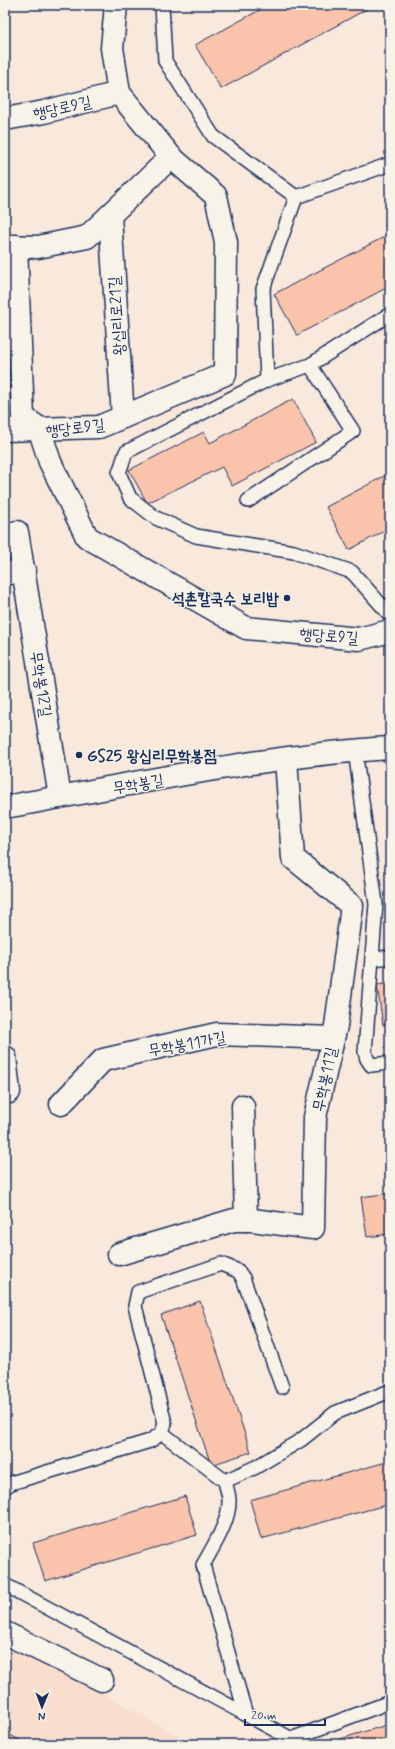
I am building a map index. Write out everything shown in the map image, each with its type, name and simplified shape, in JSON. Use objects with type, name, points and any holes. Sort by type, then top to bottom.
[{"type":"street","points":[[116,5],[112,48],[119,93]]},
{"type":"street","name":"행당로9길","points":[[5,119],[44,112],[119,93],[171,157],[216,196],[226,242],[225,374],[98,427],[39,428],[50,462],[87,537],[246,628],[359,639],[390,631]]},
{"type":"street","points":[[39,428],[23,417],[11,246],[38,247],[87,237],[171,157]]},
{"type":"street","name":"왕십리로21길","points":[[110,216],[123,417]]},
{"type":"street","points":[[5,430],[39,428]]},
{"type":"street","name":"무학봉12길","points":[[17,532],[14,572],[60,797]]},
{"type":"street","name":"무학봉길","points":[[5,807],[205,770],[355,750],[390,748]]},
{"type":"street","name":"무학봉11길","points":[[119,1254],[234,1220],[246,1220],[313,1228],[315,1117],[333,1038],[352,906],[293,858],[286,759]]},
{"type":"street","name":"무학봉11가길","points":[[61,1104],[103,1060],[217,1034],[333,1038]]},
{"type":"street","points":[[5,1057],[8,1092]]},
{"type":"street","points":[[243,1106],[246,1220]]},
{"type":"street","points":[[5,1633],[102,1680]]},
{"type":"lane","points":[[162,5],[165,61],[213,136],[296,197]]},
{"type":"lane","points":[[296,197],[390,164]]},
{"type":"lane","points":[[267,380],[263,289],[296,197]]},
{"type":"lane","points":[[390,314],[310,364],[267,380],[126,452],[119,473],[130,498],[156,518],[196,536],[294,552],[352,572],[390,615]]},
{"type":"lane","points":[[248,501],[353,431],[310,364]]},
{"type":"lane","points":[[355,750],[376,904],[365,1052],[371,1065],[390,1063]]},
{"type":"lane","points":[[372,959],[390,957]]},
{"type":"lane","points":[[5,1487],[11,1483],[150,1441],[162,1433],[165,1423],[135,1306],[138,1292],[221,1264],[238,1271],[243,1278],[282,1387]]},
{"type":"lane","points":[[225,1481],[256,1467],[301,1440],[335,1414],[390,1391]]},
{"type":"lane","points":[[162,1433],[225,1481],[230,1500],[226,1518],[221,1534],[203,1565],[246,1715]]},
{"type":"lane","points":[[5,1585],[296,1741],[390,1702]]},
{"type":"shaded area","points":[[5,1639],[193,1744],[5,1744]]},
{"type":"building","points":[[269,5],[374,5],[221,89],[195,45]]},
{"type":"building","points":[[390,234],[390,286],[297,335],[274,294]]},
{"type":"building","points":[[293,399],[316,442],[232,486],[222,467],[147,503],[129,470],[204,432],[210,443]]},
{"type":"building","points":[[390,473],[390,528],[349,550],[326,507]]},
{"type":"building","points":[[390,983],[390,1024],[383,1025],[377,985]]},
{"type":"building","points":[[390,1193],[390,1234],[367,1237],[361,1197]]},
{"type":"building","points":[[200,1301],[251,1452],[211,1465],[161,1315]]},
{"type":"building","points":[[390,1461],[390,1504],[261,1539],[250,1500]]},
{"type":"building","points":[[185,1496],[197,1535],[45,1581],[33,1543]]},
{"type":"building","points":[[390,1724],[390,1744],[342,1744],[340,1739]]},
{"type":"building","points":[[5,1732],[26,1744],[5,1744]]},
{"type":"place","name":"석촌칼국수 보리밥","points":[[287,598]]},
{"type":"place","name":"GS25 왕십리무학봉점","points":[[79,755]]}]
